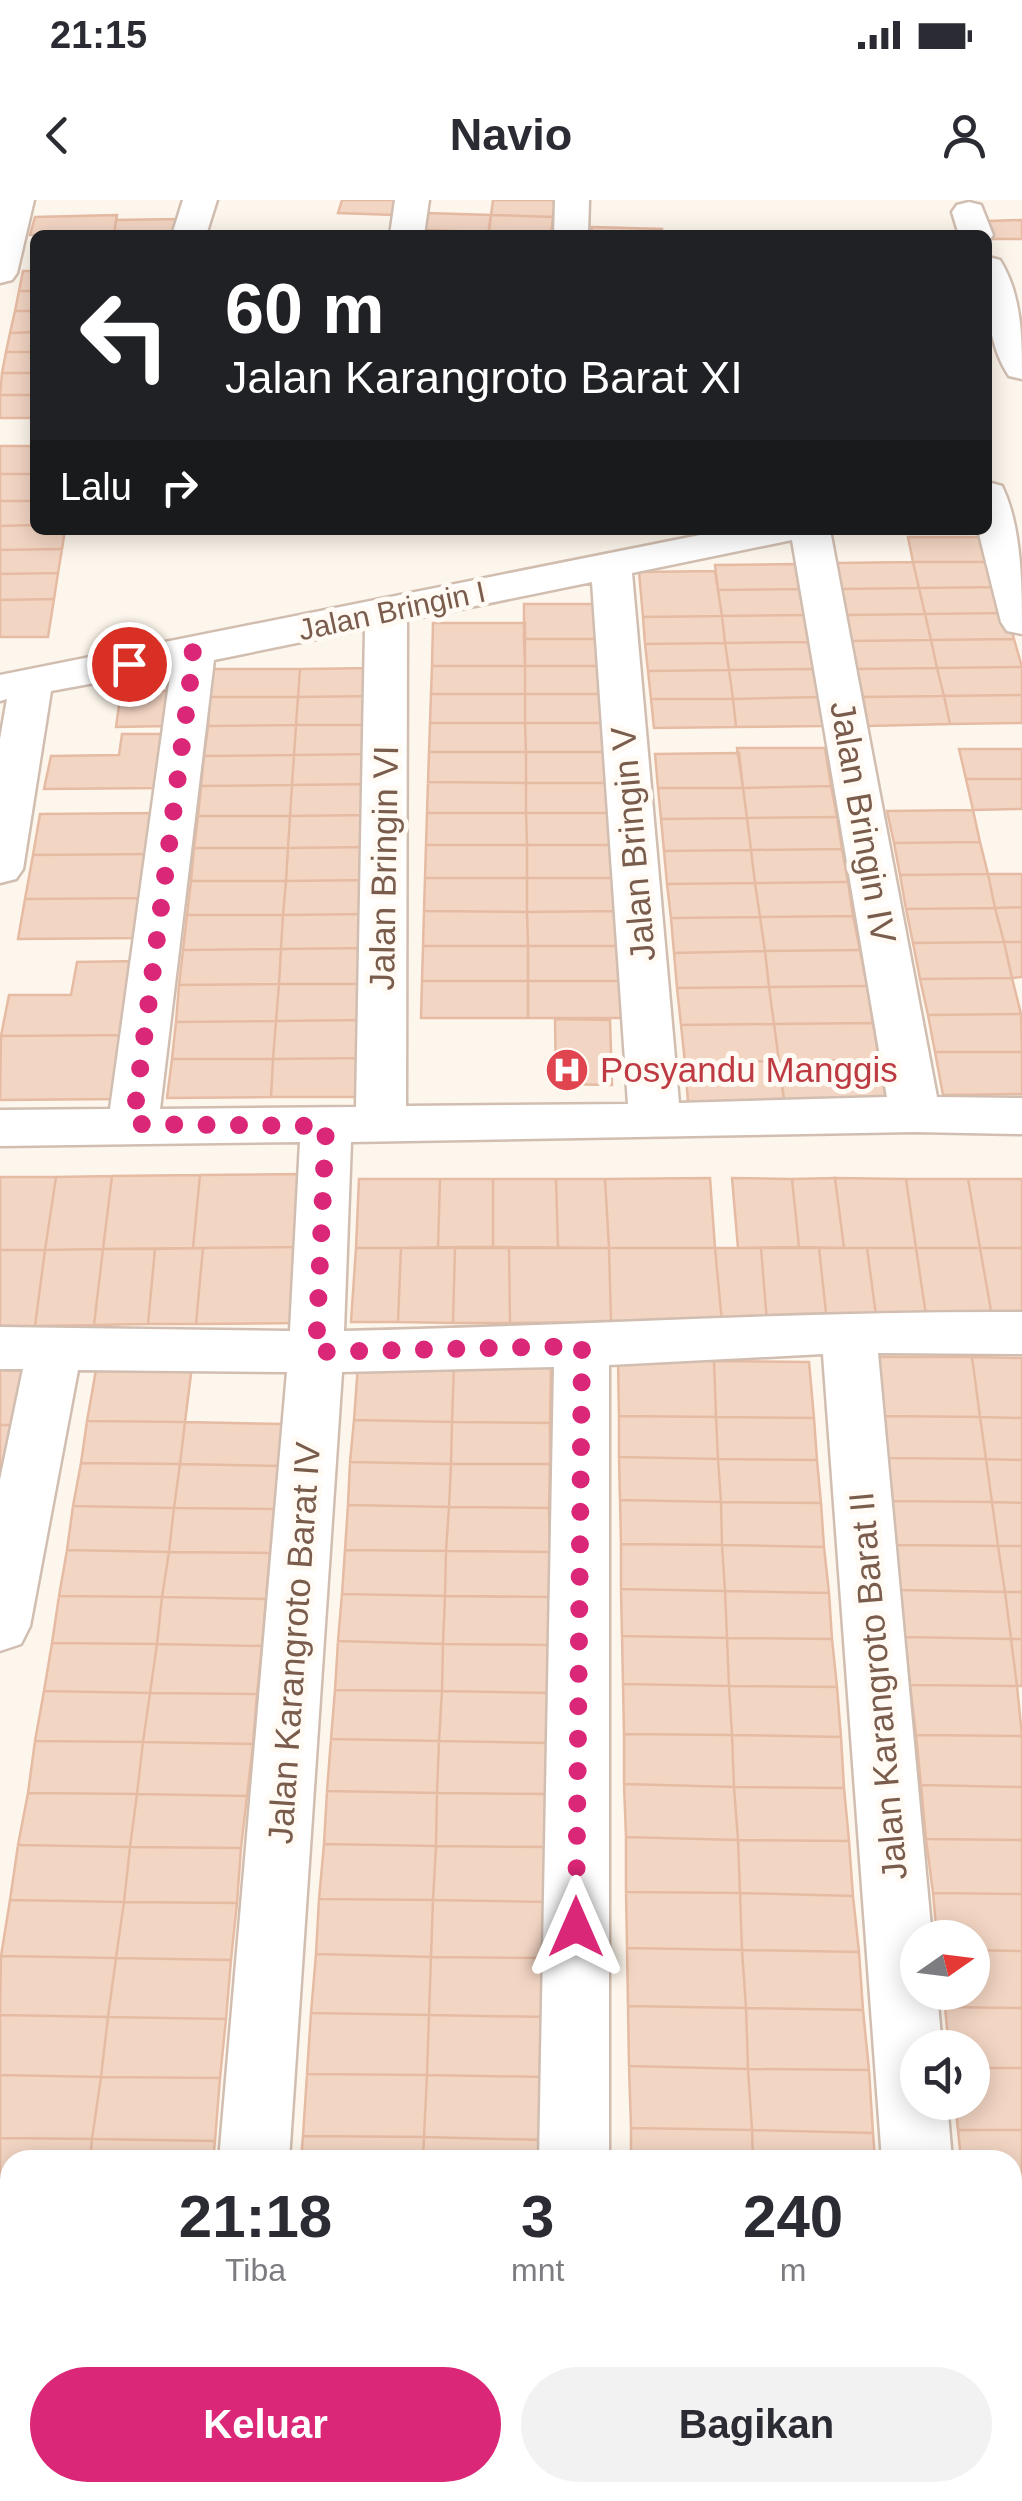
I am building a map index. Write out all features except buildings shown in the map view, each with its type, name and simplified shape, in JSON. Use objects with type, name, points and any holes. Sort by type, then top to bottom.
[{"type":"street","points":[[0,273],[17,200]]},
{"type":"street","points":[[191,230],[200,200]]},
{"type":"street","points":[[408,230],[412,200]]},
{"type":"street","points":[[571,230],[572,200]]},
{"type":"street","points":[[992,279],[1022,368]]},
{"type":"street","points":[[992,382],[1022,382]]},
{"type":"street","points":[[992,478],[1022,470]]},
{"type":"street","points":[[992,509],[1022,622]]},
{"type":"street","name":"Jalan Bringin I","points":[[16,686],[386,612],[616,549],[739,535]]},
{"type":"street","name":"Jalan Bringin IV","points":[[811,535],[915,1114]]},
{"type":"street","name":"Jalan Bringin V","points":[[616,549],[655,1122]]},
{"type":"street","name":"Jalan Bringin VI","points":[[381,1124],[386,612]]},
{"type":"street","points":[[133,1124],[194,652]]},
{"type":"street","points":[[0,869],[16,686]]},
{"type":"street","points":[[0,1128],[655,1122],[915,1114],[1022,1116]]},
{"type":"street","name":"Jalan Karangroto Barat IV","points":[[255,2150],[316,1352],[326,1126]]},
{"type":"street","points":[[0,1626],[28,1347],[316,1352],[582,1346],[849,1332],[1022,1333]]},
{"type":"street","name":"Jalan Karangroto Barat II","points":[[849,1332],[916,2150]]},
{"type":"street","points":[[574,2150],[582,1346]]},
{"type":"place","name":"Posyandu Manggis","points":[[567,1070]]},
{"type":"route","points":[[129,664],[194,652],[133,1124],[326,1126],[316,1352],[582,1346],[576,1927]]}]
